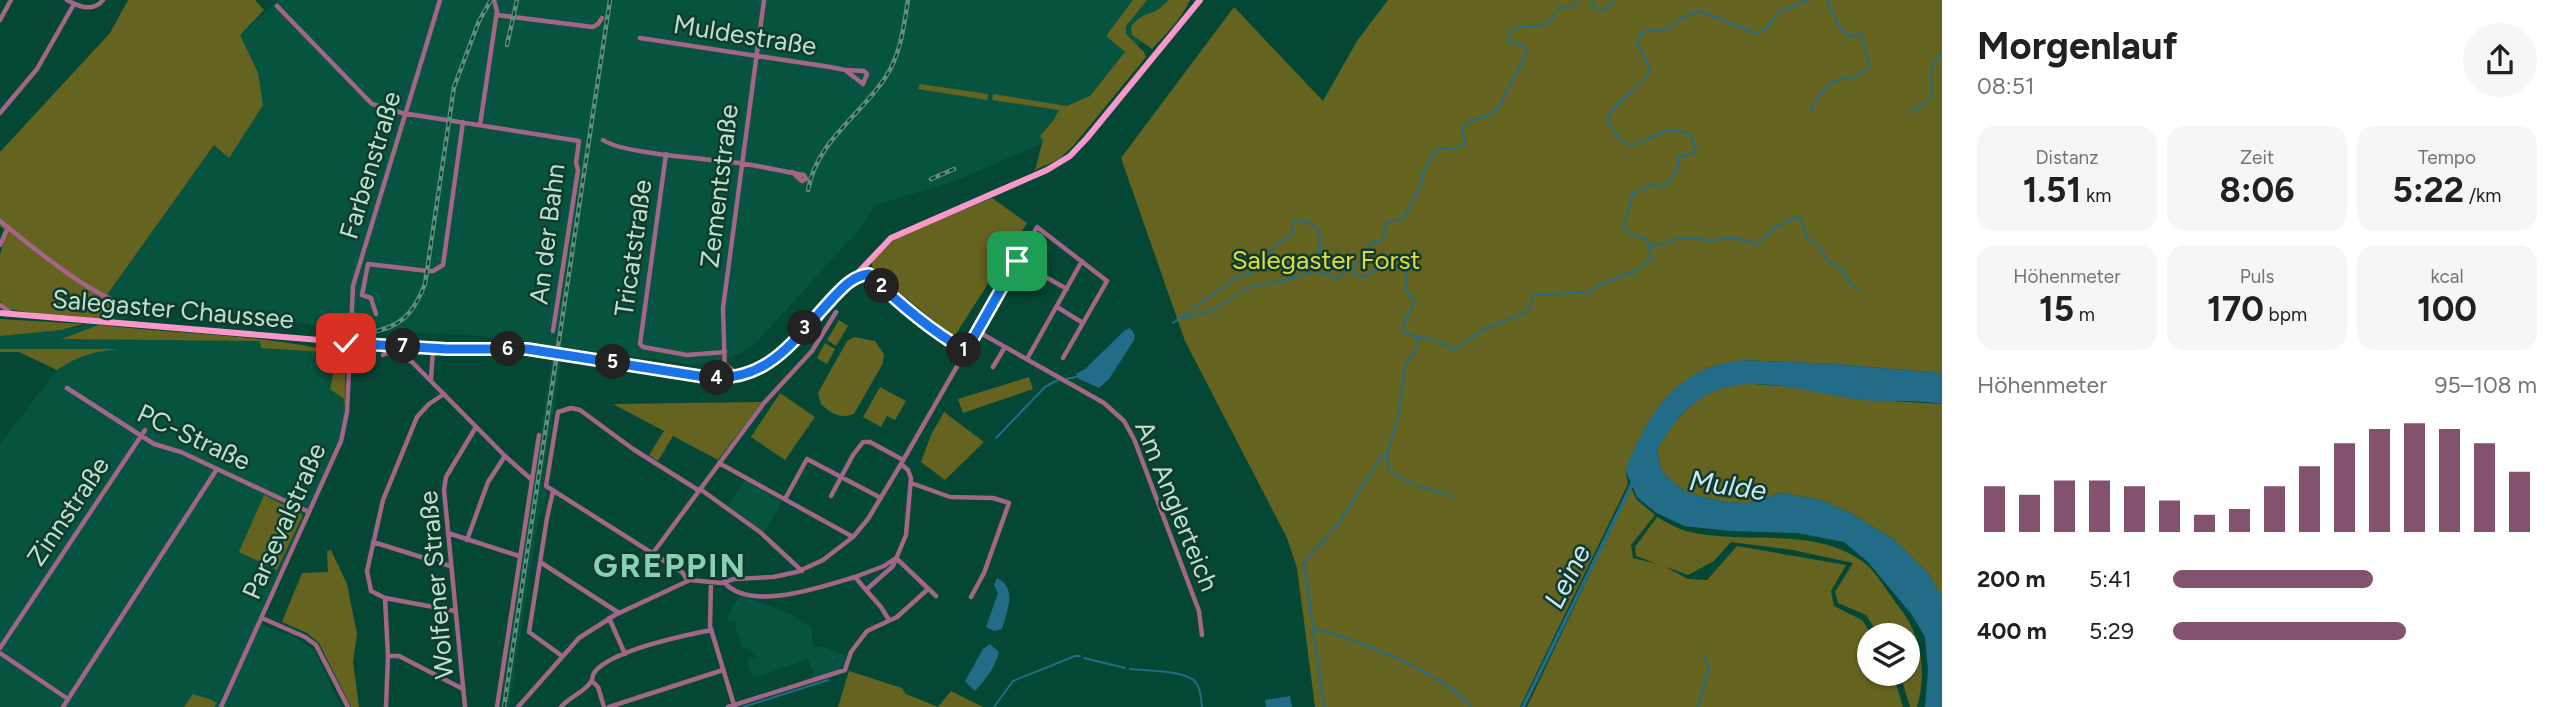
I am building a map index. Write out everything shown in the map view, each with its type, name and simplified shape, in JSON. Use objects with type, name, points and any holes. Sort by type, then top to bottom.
[{"type":"main road","name":"Salegaster Chaussee","points":[[0,313],[433,349],[527,349],[725,378],[747,375],[778,357],[881,246],[896,234],[1055,166],[1078,149],[1200,0]]},
{"type":"street","points":[[0,20],[11,0]]},
{"type":"street","points":[[67,0],[74,4],[95,7],[103,0]]},
{"type":"street","name":"Farbenstraße","points":[[350,343],[353,286],[440,0]]},
{"type":"street","points":[[277,6],[370,102],[406,114],[480,125],[497,15],[494,0]]},
{"type":"street","name":"Zementstraße","points":[[725,378],[723,308],[764,0]]},
{"type":"street","points":[[0,113],[37,69],[74,4]]},
{"type":"street","points":[[497,15],[593,27],[602,18]]},
{"type":"street","name":"Muldestraße","points":[[640,38],[864,71],[867,74],[866,82],[863,84],[845,70]]},
{"type":"street","points":[[376,314],[371,298],[362,295],[369,264],[428,271],[443,265],[463,122]]},
{"type":"street","name":"An der Bahn","points":[[480,125],[579,141],[576,163],[578,170],[553,331]]},
{"type":"street","points":[[603,141],[666,154],[792,172]]},
{"type":"street","name":"Tricatstraße","points":[[666,154],[640,344],[643,347],[687,355],[725,352]]},
{"type":"street","points":[[0,221],[96,292],[141,310]]},
{"type":"street","points":[[0,245],[8,227]]},
{"type":"street","points":[[519,707],[584,633],[609,618],[688,581],[724,582],[779,576],[802,570],[823,560],[853,537],[881,498],[1037,227],[1107,281],[1063,358]]},
{"type":"street","points":[[1017,261],[1066,289]]},
{"type":"street","points":[[1027,359],[1082,261]]},
{"type":"street","points":[[862,266],[954,346],[966,351]]},
{"type":"street","points":[[849,280],[869,274]]},
{"type":"street","points":[[0,305],[13,314]]},
{"type":"street","points":[[1056,307],[1083,323]]},
{"type":"street","points":[[653,553],[764,403],[812,351],[836,312]]},
{"type":"street","points":[[328,341],[342,336],[351,323]]},
{"type":"street","points":[[328,341],[341,348],[349,359],[367,344],[355,332],[351,323]]},
{"type":"street","name":"Am Anglerteich","points":[[977,331],[1097,398],[1128,426],[1199,611],[1202,635]]},
{"type":"street","name":"Parsevalstraße","points":[[221,707],[344,431],[350,343]]},
{"type":"street","points":[[954,346],[958,355],[957,363]]},
{"type":"street","points":[[993,367],[1005,347]]},
{"type":"street","points":[[431,380],[433,349]]},
{"type":"street","points":[[383,355],[394,354],[407,359],[531,479]]},
{"type":"street","points":[[726,365],[735,372],[747,375]]},
{"type":"street","name":"PC-Straße","points":[[67,388],[140,437],[217,469],[309,513]]},
{"type":"street","points":[[444,394],[425,408],[415,422],[383,500],[367,571],[371,591],[385,598],[455,611]]},
{"type":"street","points":[[688,581],[682,572],[546,486],[557,414],[561,410],[580,410],[624,443],[760,532],[802,570]]},
{"type":"street","name":"Wolfener Straße","points":[[465,707],[444,490],[446,477],[476,426]]},
{"type":"street","name":"Zinnstraße","points":[[0,651],[145,430]]},
{"type":"street","points":[[497,707],[539,435]]},
{"type":"street","points":[[831,496],[859,445],[865,441],[902,462],[910,474],[906,535],[894,566],[866,590]]},
{"type":"street","points":[[467,540],[488,482],[505,456]]},
{"type":"street","points":[[785,499],[807,458],[881,498]]},
{"type":"street","points":[[719,463],[853,537]]},
{"type":"street","points":[[63,707],[217,469]]},
{"type":"street","points":[[911,483],[956,498],[993,498],[1009,503],[984,573],[971,597]]},
{"type":"street","points":[[554,491],[529,632],[562,656]]},
{"type":"street","points":[[448,533],[519,556]]},
{"type":"street","points":[[373,542],[450,566]]},
{"type":"street","points":[[724,582],[738,591],[781,596],[820,589],[884,566],[896,558]]},
{"type":"street","points":[[896,558],[936,596]]},
{"type":"street","points":[[540,562],[619,613]]},
{"type":"street","points":[[855,577],[889,620]]},
{"type":"street","points":[[711,582],[711,631],[734,705]]},
{"type":"street","points":[[728,707],[845,670],[848,667],[849,655],[867,631],[897,617],[929,589]]},
{"type":"street","points":[[385,598],[388,656],[386,707]]},
{"type":"street","points":[[262,618],[305,637],[316,645],[348,707]]},
{"type":"street","points":[[609,618],[625,654]]},
{"type":"street","points":[[561,707],[567,699],[592,681],[594,674],[601,667],[625,654],[668,639],[711,631]]},
{"type":"street","points":[[0,651],[68,699]]},
{"type":"street","points":[[388,656],[399,656],[464,690]]},
{"type":"street","points":[[592,681],[598,687],[606,707],[723,670]]},
{"type":"shaded area","points":[[279,0],[1176,0],[1066,133],[952,182],[876,205],[856,233],[753,346],[730,358],[696,365],[485,336],[341,329],[145,301],[130,311],[125,319],[62,338],[261,341],[261,348],[326,352],[325,359],[328,359],[344,399],[343,419],[337,443],[256,623],[298,639],[314,650],[341,707],[0,707],[0,444],[57,370],[72,360],[103,349],[0,349],[0,336],[79,327],[134,301],[107,296],[215,144],[229,158],[258,73],[239,35]]},
{"type":"shaded area","points":[[552,359],[561,360],[543,486],[547,492],[542,514],[539,514],[509,707],[501,707],[519,567]]},
{"type":"shaded area","points":[[745,480],[782,502],[764,532],[728,505]]},
{"type":"shaded area","points":[[741,595],[791,614],[811,628],[814,646],[847,656],[846,666],[815,678],[808,659],[753,678],[747,660],[757,657],[749,649],[742,647],[734,621],[727,622],[729,613]]},
{"type":"green space","points":[[128,0],[255,0],[264,10],[240,35],[258,73],[263,105],[229,158],[214,145],[107,295],[106,299],[123,307],[98,319],[9,309],[3,306],[0,300],[0,255],[6,234],[9,234],[0,226],[0,152],[110,33]]},
{"type":"green space","points":[[1133,0],[1147,0],[1126,26],[1126,34],[1146,57],[1073,146],[1059,159],[1035,170],[1043,140],[1040,136],[1059,110],[992,100],[993,94],[1067,106],[1090,96],[1125,52],[1106,36]]},
{"type":"green space","points":[[1168,0],[1190,0],[1178,20],[1152,49],[1132,35],[1131,27],[1141,17],[1158,10]]},
{"type":"green space","name":"Salegaster Forst","points":[[1388,0],[1942,0],[1942,373],[1743,360],[1707,368],[1625,469],[1628,484],[1520,707],[1315,707],[1297,568],[1287,538],[1185,341],[1121,158],[1234,7],[1323,101],[1357,41]]},
{"type":"green space","points":[[920,84],[988,94],[987,100],[918,89]]},
{"type":"green space","points":[[992,198],[1027,223],[954,337],[874,272],[871,262],[896,238]]},
{"type":"green space","points":[[0,319],[84,324],[61,330],[0,336]]},
{"type":"green space","points":[[839,320],[848,326],[836,346],[827,340]]},
{"type":"green space","points":[[99,325],[233,336],[335,349],[344,363],[345,394],[343,419],[344,399],[330,389],[333,376],[328,359],[325,359],[325,352],[261,348],[260,341],[61,339]]},
{"type":"green space","points":[[854,337],[875,341],[884,354],[883,363],[854,414],[840,416],[821,404],[818,393],[847,341]]},
{"type":"green space","points":[[825,343],[835,349],[827,364],[817,358]]},
{"type":"green space","points":[[0,349],[119,349],[87,355],[57,370],[19,352],[0,352]]},
{"type":"green space","points":[[1029,377],[1033,389],[963,413],[958,399]]},
{"type":"green space","points":[[1740,383],[1793,387],[1855,399],[1942,404],[1942,597],[1928,573],[1893,539],[1852,514],[1821,500],[1781,493],[1748,503],[1725,502],[1688,493],[1670,480],[1661,469],[1657,449],[1668,432],[1683,413],[1701,398],[1721,387]]},
{"type":"green space","points":[[880,387],[906,401],[895,420],[887,416],[881,427],[863,417]]},
{"type":"green space","points":[[780,393],[815,417],[785,460],[751,437]]},
{"type":"green space","points":[[762,402],[718,460],[673,436],[658,461],[649,455],[664,431],[613,404]]},
{"type":"green space","points":[[944,412],[984,442],[945,480],[921,462],[931,435]]},
{"type":"green space","points":[[1631,487],[1636,499],[1655,515],[1631,545],[1633,558],[1662,565],[1688,579],[1707,580],[1737,546],[1846,565],[1831,591],[1834,606],[1864,623],[1857,623],[1857,686],[1897,686],[1903,707],[1527,707]]},
{"type":"green space","points":[[264,495],[302,514],[277,570],[239,552]]},
{"type":"green space","points":[[1657,517],[1682,530],[1708,535],[1821,543],[1862,561],[1873,571],[1910,623],[1871,623],[1866,615],[1838,603],[1835,592],[1853,563],[1793,550],[1731,542],[1714,561],[1688,575],[1636,556],[1635,547]]},
{"type":"green space","points":[[331,550],[347,584],[357,634],[353,662],[359,707],[351,707],[319,643],[307,633],[282,622],[302,573],[328,572],[327,551]]},
{"type":"green space","points":[[1920,654],[1922,680],[1920,694],[1917,707],[1910,707],[1904,686],[1920,686]]},
{"type":"green space","points":[[849,671],[902,688],[906,694],[938,707],[838,707]]},
{"type":"green space","points":[[951,691],[983,707],[938,707]]},
{"type":"green space","points":[[193,694],[217,703],[214,707],[184,707]]},
{"type":"water","points":[[1130,328],[1135,335],[1134,340],[1109,379],[1099,388],[1077,378],[1076,374]]},
{"type":"water","points":[[1743,360],[1942,373],[1942,404],[1855,399],[1769,385],[1744,384],[1720,389],[1698,401],[1677,420],[1657,450],[1661,469],[1670,480],[1688,493],[1725,502],[1748,503],[1781,493],[1821,500],[1852,514],[1893,539],[1928,573],[1942,597],[1942,707],[1925,707],[1928,671],[1925,637],[1920,623],[1917,623],[1868,562],[1844,542],[1797,533],[1730,531],[1684,526],[1655,512],[1637,497],[1625,470],[1647,425],[1666,398],[1678,387],[1691,377],[1715,366]]},
{"type":"water","points":[[997,578],[1007,588],[1009,600],[1002,629],[994,631],[986,627],[998,593],[994,585]]},
{"type":"water","points":[[990,644],[999,652],[990,673],[975,691],[965,681],[983,649]]},
{"type":"water","points":[[1290,696],[1292,707],[1266,707],[1265,700]]},
{"type":"waterway","points":[[1324,707],[1304,562],[1338,524],[1381,457],[1387,453],[1399,414],[1405,364],[1414,354],[1419,337],[1406,334],[1402,328],[1415,301],[1405,289],[1405,266],[1388,265],[1363,277],[1357,276],[1349,267],[1362,261],[1370,244],[1383,239],[1386,223],[1403,218],[1435,152],[1440,148],[1453,149],[1462,146],[1465,143],[1462,129],[1468,122],[1490,115],[1498,108],[1527,52],[1525,47],[1509,41],[1510,32],[1518,27],[1547,25],[1560,7],[1573,6],[1577,0]]},
{"type":"waterway","points":[[1592,0],[1594,7],[1602,11],[1613,0]]},
{"type":"waterway","points":[[1439,342],[1454,350],[1482,330],[1527,312],[1535,295],[1589,292],[1599,285],[1635,271],[1652,258],[1647,240],[1625,231],[1623,227],[1633,193],[1651,184],[1665,187],[1678,168],[1679,157],[1694,153],[1696,148],[1690,134],[1680,131],[1664,132],[1629,145],[1620,138],[1607,120],[1612,110],[1649,73],[1649,66],[1637,44],[1641,32],[1668,29],[1680,19],[1700,11],[1759,32],[1780,12],[1808,0]]},
{"type":"waterway","points":[[1810,111],[1830,84],[1862,73],[1869,64],[1862,36],[1858,34],[1852,37],[1843,31],[1827,0]]},
{"type":"waterway","points":[[1911,112],[1931,99],[1931,72],[1942,53]]},
{"type":"waterway","points":[[1650,246],[1679,238],[1735,238],[1757,244],[1774,228],[1799,216],[1807,238],[1817,245],[1829,261],[1858,289]]},
{"type":"waterway","points":[[1173,323],[1236,278],[1265,264],[1275,245],[1292,235],[1295,220],[1306,222],[1318,231],[1320,245],[1315,271],[1338,279],[1348,268]]},
{"type":"waterway","points":[[1183,318],[1209,312],[1252,286],[1286,280],[1314,271]]},
{"type":"waterway","points":[[1420,337],[1436,341]]},
{"type":"waterway","points":[[1066,379],[1076,377]]},
{"type":"waterway","points":[[996,438],[1045,387],[1058,380]]},
{"type":"waterway","points":[[1387,454],[1388,470],[1413,484]]},
{"type":"waterway","name":"Leine","points":[[1523,707],[1633,482]]},
{"type":"waterway","points":[[1417,486],[1444,493],[1452,498]]},
{"type":"waterway","points":[[1314,629],[1352,640],[1421,670],[1442,682],[1471,707]]},
{"type":"waterway","points":[[1698,707],[1709,667],[1704,655]]},
{"type":"waterway","points":[[994,707],[1013,681],[1080,656]]},
{"type":"waterway","points":[[1084,658],[1125,668]]},
{"type":"waterway","points":[[1130,669],[1177,674],[1192,679],[1199,689],[1202,707]]},
{"type":"waterway","points":[[743,707],[828,680]]},
{"type":"railway","points":[[367,333],[388,328],[404,318],[416,304],[425,284],[454,87],[479,21],[491,0]]},
{"type":"railway","points":[[507,45],[517,0]]},
{"type":"railway","points":[[504,707],[610,0]]},
{"type":"railway","points":[[808,190],[820,157],[829,143],[875,92],[890,69],[901,41],[908,0]]},
{"type":"railway","points":[[931,179],[954,169]]},
{"type":"district","name":"GREPPIN","points":[[670,565]]},
{"type":"route","points":[[346,343],[447,349],[527,349],[705,377],[734,378],[752,373],[774,360],[849,280],[854,280],[858,275],[869,274],[934,331],[954,346],[966,351],[1017,261]]},
{"type":"water label","name":"Mulde","points":[[1728,485]]}]
